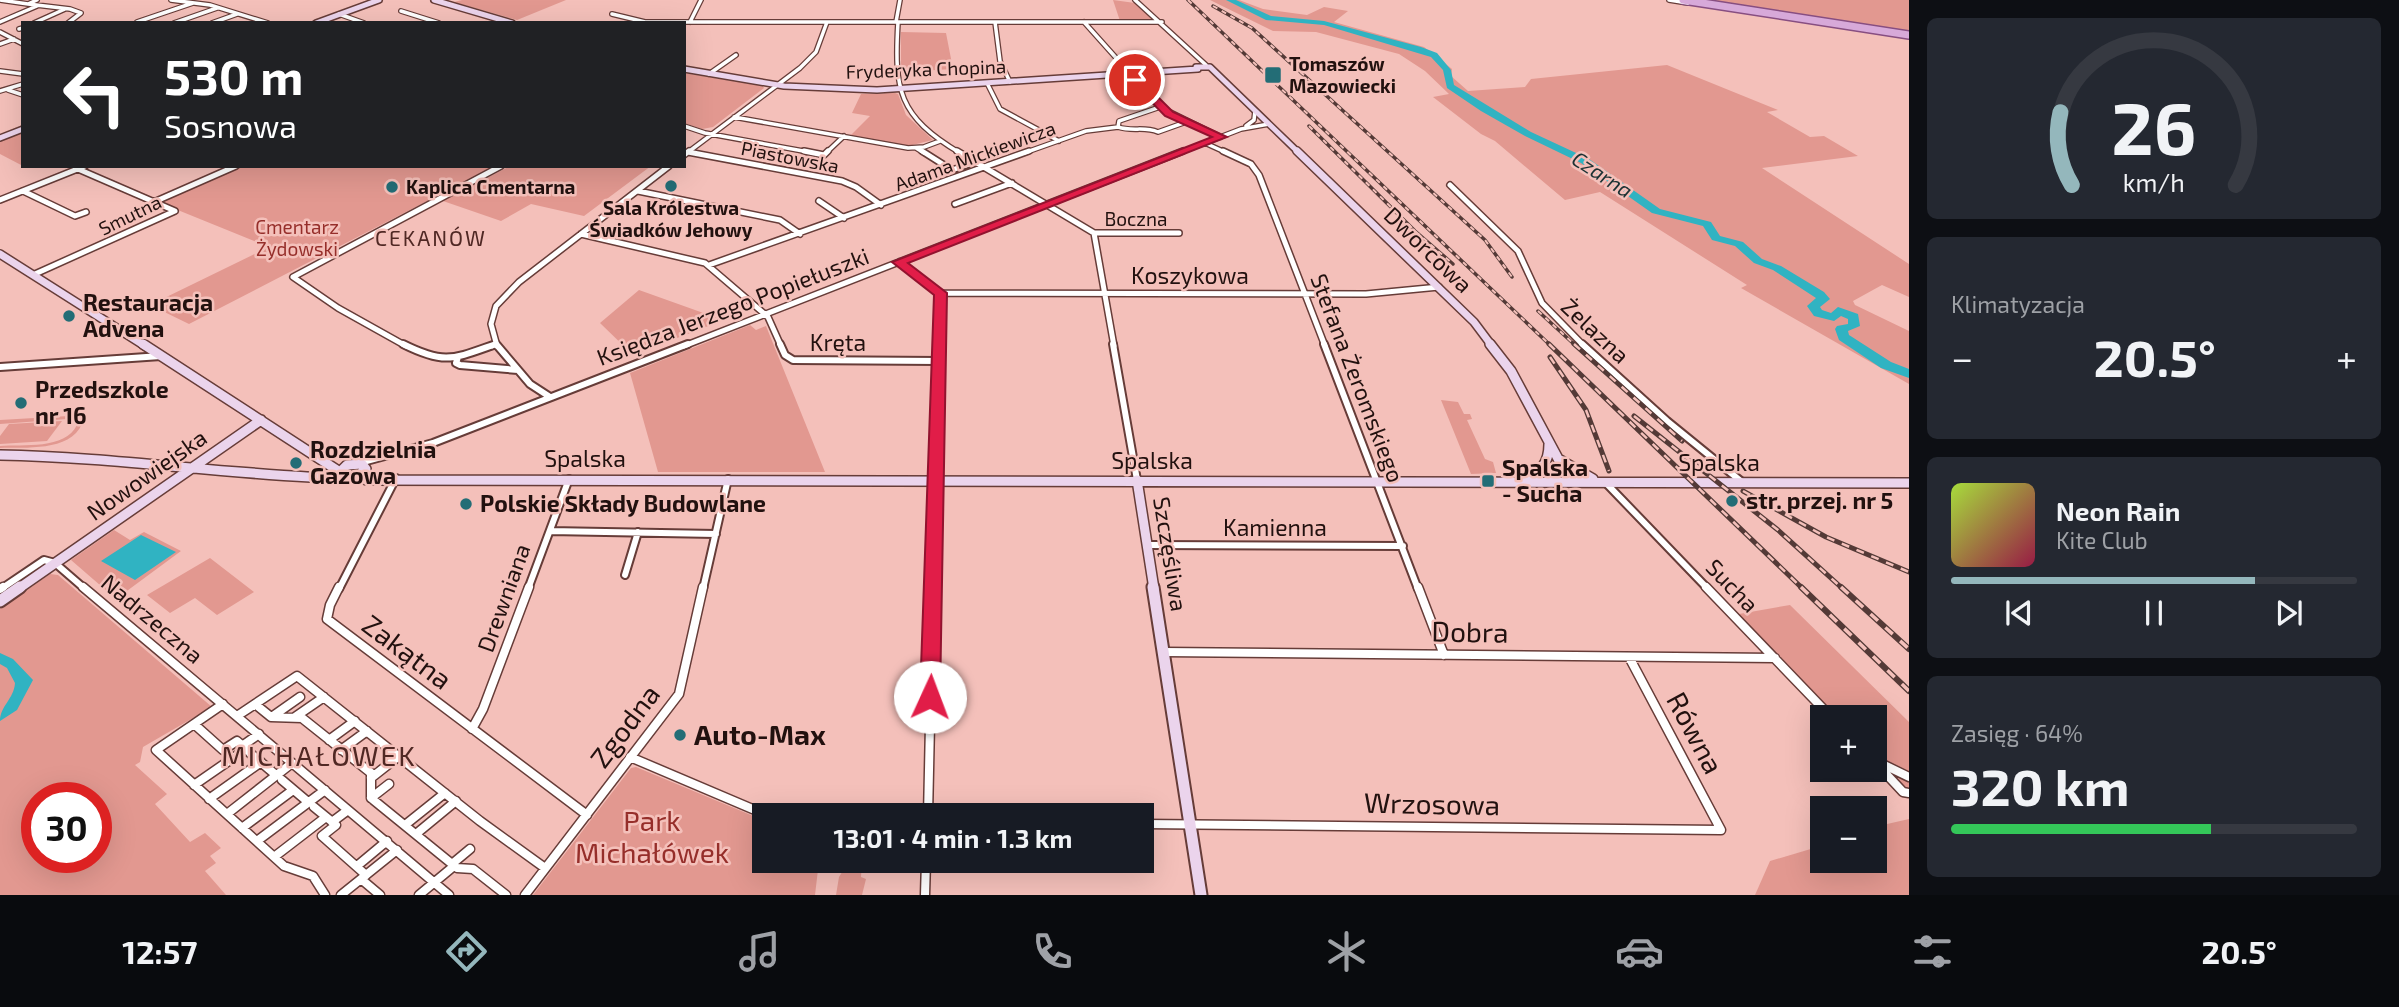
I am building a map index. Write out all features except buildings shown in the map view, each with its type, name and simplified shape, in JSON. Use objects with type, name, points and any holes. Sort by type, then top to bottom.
[{"type":"main road","points":[[1684,0],[1909,35]]},
{"type":"street","points":[[171,0],[219,7],[262,21]]},
{"type":"street","points":[[321,21],[378,0]]},
{"type":"street","points":[[434,0],[505,21]]},
{"type":"street","points":[[690,22],[701,0]]},
{"type":"street","points":[[900,0],[895,69],[911,114],[940,141],[1094,233]]},
{"type":"street","points":[[1135,0],[1197,57],[1202,68]]},
{"type":"street","points":[[1669,0],[1699,4]]},
{"type":"street","points":[[0,3],[38,3],[82,14],[71,21]]},
{"type":"street","points":[[0,22],[38,3]]},
{"type":"street","points":[[140,21],[194,3]]},
{"type":"street","points":[[180,21],[219,7]]},
{"type":"street","points":[[38,21],[66,8]]},
{"type":"street","points":[[401,11],[433,21]]},
{"type":"street","points":[[218,21],[239,14]]},
{"type":"street","points":[[339,14],[358,21]]},
{"type":"street","points":[[612,14],[636,21]]},
{"type":"street","points":[[686,22],[1161,22]]},
{"type":"street","points":[[686,153],[777,85],[816,52],[827,22]]},
{"type":"street","points":[[995,22],[1000,61],[1010,82]]},
{"type":"street","points":[[1084,22],[1160,107],[1221,137]]},
{"type":"street","points":[[0,32],[21,43]]},
{"type":"street","points":[[0,44],[14,39]]},
{"type":"street","points":[[709,74],[736,55]]},
{"type":"street","name":"Fryderyka Chopina","points":[[686,69],[777,85],[862,90],[1202,68]]},
{"type":"street","name":"Dworcowa","points":[[1202,68],[1219,78],[1268,123],[1439,287],[1498,351],[1570,481]]},
{"type":"street","points":[[0,71],[21,74]]},
{"type":"street","points":[[987,83],[1000,109],[1059,141]]},
{"type":"street","points":[[0,92],[21,85]]},
{"type":"street","points":[[7,89],[21,94]]},
{"type":"street","name":"Adama Mickiewicza","points":[[1118,127],[1119,121],[1160,107]]},
{"type":"street","points":[[1251,123],[1255,111]]},
{"type":"street","points":[[734,117],[916,148],[952,170],[975,162]]},
{"type":"street","name":"Adama Mickiewicza","points":[[709,265],[1086,131],[1118,127],[1130,131],[1146,127],[1158,131],[1186,122]]},
{"type":"street","name":"Księdza Jerzego Popiełuszki","points":[[361,468],[433,443],[1221,137],[1251,123],[1268,123]]},
{"type":"street","name":"Księdza Jerzego Popiełuszki","points":[[1241,129],[1268,123]]},
{"type":"street","points":[[686,127],[711,134],[824,155],[844,136]]},
{"type":"street","points":[[0,138],[21,130]]},
{"type":"street","points":[[916,148],[940,141]]},
{"type":"street","name":"Stefana Żeromskiego","points":[[1205,143],[1254,167],[1444,654]]},
{"type":"street","name":"Piastowska","points":[[686,153],[842,181],[856,187],[881,205]]},
{"type":"street","name":"Smutna","points":[[153,202],[231,168]]},
{"type":"street","points":[[496,344],[458,357],[439,359],[424,354],[321,298],[295,280],[294,275],[497,168]]},
{"type":"street","points":[[537,402],[530,384],[496,344],[491,323],[496,306],[503,296],[667,168]]},
{"type":"street","points":[[0,200],[78,169],[153,202]]},
{"type":"street","points":[[955,204],[1012,183]]},
{"type":"street","name":"Żelazna","points":[[1450,185],[1518,251],[1542,303],[1563,326],[1667,421],[1742,482]]},
{"type":"street","points":[[23,191],[75,216],[86,212]]},
{"type":"street","points":[[638,191],[780,220],[800,234]]},
{"type":"street","points":[[819,201],[844,218]]},
{"type":"street","name":"Smutna","points":[[35,274],[175,211],[153,202]]},
{"type":"street","name":"Boczna","points":[[1094,233],[1179,233]]},
{"type":"street","name":"Szczęśliwa","points":[[1094,233],[1107,294],[1148,545],[1201,895]]},
{"type":"street","points":[[580,234],[709,265],[764,314]]},
{"type":"street","points":[[0,254],[261,420],[345,479],[361,468]]},
{"type":"street","points":[[899,262],[940,293],[928,803]]},
{"type":"street","name":"Koszykowa","points":[[940,293],[1380,294],[1439,287]]},
{"type":"street","name":"Kręta","points":[[764,314],[768,317],[785,355],[793,360],[939,361]]},
{"type":"street","points":[[0,367],[161,356]]},
{"type":"street","points":[[458,357],[456,363],[460,365],[519,370]]},
{"type":"street","points":[[530,384],[550,397]]},
{"type":"street","name":"Nowowiejska","points":[[0,601],[261,420]]},
{"type":"street","points":[[1514,481],[1533,476],[1545,466],[1549,442]]},
{"type":"street","points":[[302,447],[332,460],[361,468]]},
{"type":"street","points":[[0,455],[60,456],[309,478],[361,468]]},
{"type":"street","points":[[1556,456],[1575,471],[1605,482]]},
{"type":"street","name":"Spalska","points":[[361,468],[367,480],[1909,483]]},
{"type":"street","name":"Zakątna","points":[[396,478],[330,605],[327,619],[587,815]]},
{"type":"street","name":"Drewniana","points":[[472,729],[480,719],[569,479]]},
{"type":"street","name":"Zgodna","points":[[525,895],[679,694],[728,479]]},
{"type":"street","name":"Sucha","points":[[1605,482],[1819,705]]},
{"type":"street","points":[[550,531],[716,534]]},
{"type":"street","points":[[625,575],[638,532]]},
{"type":"street","name":"Kamienna","points":[[1148,545],[1403,546]]},
{"type":"street","name":"Nowowiejska","points":[[0,589],[44,560],[55,563]]},
{"type":"street","name":"Nadrzeczna","points":[[55,563],[387,841],[444,894]]},
{"type":"street","name":"Dobra","points":[[1164,652],[1774,658]]},
{"type":"street","name":"Równa","points":[[1629,656],[1721,830]]},
{"type":"street","points":[[237,716],[297,676],[545,868]]},
{"type":"street","points":[[271,717],[300,697]]},
{"type":"street","points":[[295,717],[324,697]]},
{"type":"street","points":[[223,704],[156,750],[284,866],[310,871],[317,876],[325,895]]},
{"type":"street","points":[[255,704],[271,717],[302,718],[371,773],[371,798]]},
{"type":"street","points":[[329,740],[355,721]]},
{"type":"street","points":[[194,724],[223,750],[237,741],[246,749],[194,785]]},
{"type":"street","points":[[341,750],[367,731]]},
{"type":"street","points":[[242,746],[259,734]]},
{"type":"street","points":[[250,753],[336,825],[322,836],[356,866],[380,895]]},
{"type":"street","points":[[371,778],[399,756]]},
{"type":"street","points":[[631,757],[752,809]]},
{"type":"street","points":[[209,799],[261,762]]},
{"type":"street","points":[[227,814],[279,777],[292,763]]},
{"type":"street","points":[[1887,767],[1909,777]]},
{"type":"street","points":[[1887,775],[1903,792],[1909,793]]},
{"type":"street","points":[[371,798],[388,784]]},
{"type":"street","points":[[242,828],[293,790]]},
{"type":"street","points":[[257,841],[311,805],[325,790]]},
{"type":"street","points":[[405,825],[445,793]]},
{"type":"street","points":[[371,798],[453,865],[473,869],[506,895]]},
{"type":"street","points":[[416,834],[456,801]]},
{"type":"street","points":[[274,857],[348,810]]},
{"type":"street","name":"Wrzosowa","points":[[1154,824],[1721,830]]},
{"type":"street","points":[[356,866],[387,841]]},
{"type":"street","points":[[419,895],[470,849]]},
{"type":"street","points":[[341,895],[397,850]]},
{"type":"street","points":[[925,895],[926,873]]},
{"type":"green space","points":[[566,0],[517,20],[454,2]]},
{"type":"green space","points":[[1113,0],[1135,3],[1154,20],[1120,21]]},
{"type":"green space","points":[[1210,0],[1239,0],[1263,9],[1307,15],[1324,7],[1348,11],[1334,22],[1424,47],[1452,69],[1451,76],[1468,91],[1525,87],[1531,79],[1667,65],[1778,110],[1767,112],[1810,137],[1824,136],[1858,156],[1762,168],[1909,264],[1909,297],[1882,285],[1853,301],[1855,305],[1909,331],[1909,384],[1741,288],[1747,285],[1600,192],[1565,200],[1495,141],[1481,134],[1433,97],[1449,94],[1425,71],[1399,54],[1316,32],[1273,31]]},
{"type":"green space","points":[[1697,0],[1909,0],[1909,32]]},
{"type":"green space","points":[[901,32],[946,33],[953,69],[901,72]]},
{"type":"green space","points":[[686,73],[763,86],[764,88],[713,127],[702,129],[686,124]]},
{"type":"green space","points":[[861,94],[898,94],[906,115],[933,140],[908,146],[850,136],[870,116],[852,113]]},
{"type":"green space","points":[[21,133],[21,165],[0,154],[0,141]]},
{"type":"green space","name":"Cmentarz Żydowski","points":[[235,168],[491,168],[189,324],[150,305],[269,247],[158,202]]},
{"type":"green space","points":[[506,168],[648,168],[584,216],[531,204],[501,221],[443,201]]},
{"type":"green space","points":[[639,290],[724,320],[633,355],[600,323]]},
{"type":"green space","points":[[750,325],[756,330],[766,326],[825,472],[658,472],[630,373]]},
{"type":"green space","points":[[1441,400],[1458,402],[1464,414],[1470,414],[1472,419],[1467,420],[1485,459],[1493,462],[1496,473],[1471,474]]},
{"type":"green space","points":[[86,415],[78,419],[82,424],[76,433],[57,444],[0,448],[53,442],[63,439],[77,425],[67,419],[0,424],[0,420]]},
{"type":"green space","points":[[62,421],[47,441],[0,444],[0,436],[9,424]]},
{"type":"green space","points":[[114,530],[130,540],[144,532],[181,551],[116,599],[71,560]]},
{"type":"green space","points":[[210,558],[254,592],[217,615],[195,598],[170,613],[147,595]]},
{"type":"green space","points":[[50,574],[58,575],[212,707],[143,747],[140,762],[135,765],[167,794],[155,804],[190,842],[205,833],[221,848],[210,856],[216,863],[205,871],[226,895],[0,895],[0,609]]},
{"type":"green space","points":[[1790,605],[1909,722],[1909,791],[1887,768],[1887,705],[1826,705],[1739,614]]},
{"type":"green space","name":"Park Michałówek","points":[[636,767],[752,816],[752,873],[818,873],[815,895],[533,895],[631,768]]},
{"type":"green space","points":[[1909,819],[1909,895],[1755,895],[1770,861],[1810,849],[1810,873],[1887,873],[1887,824]]},
{"type":"green space","points":[[842,873],[861,873],[861,877],[866,879],[862,895],[836,895]]},
{"type":"water","points":[[141,535],[176,552],[135,580],[101,561]]},
{"type":"water","points":[[0,653],[13,659],[33,680],[17,710],[0,721],[15,683],[7,668],[0,664]]},
{"type":"waterway","name":"Czarna","points":[[1230,0],[1269,18],[1324,23],[1434,55],[1447,70],[1450,86],[1484,109],[1585,161],[1656,211],[1707,224],[1716,238],[1739,244],[1758,261],[1777,268],[1820,295],[1824,299],[1813,306],[1818,313],[1834,317],[1838,311],[1854,317],[1854,326],[1841,329],[1843,337],[1886,365],[1909,374]]},
{"type":"railway","points":[[1188,0],[1551,346]]},
{"type":"railway","points":[[1213,6],[1252,28],[1485,240],[1512,277]]},
{"type":"railway","points":[[1309,126],[1415,231],[1453,264]]},
{"type":"railway","points":[[1538,311],[1576,346]]},
{"type":"railway","points":[[1549,344],[1803,589]]},
{"type":"railway","points":[[1574,344],[1682,441]]},
{"type":"railway","points":[[1550,357],[1586,410],[1609,471]]},
{"type":"railway","points":[[1634,416],[1778,530],[1843,589]]},
{"type":"railway","points":[[1743,491],[1826,537],[1909,572]]},
{"type":"railway","points":[[1801,587],[1909,691]]},
{"type":"railway","points":[[1841,587],[1909,649]]},
{"type":"place","name":"Tomaszów Mazowiecki","points":[[1273,75]]},
{"type":"place","name":"Sala Królestwa Świadków Jehowy","points":[[671,186]]},
{"type":"place","name":"Kaplica Cmentarna","points":[[392,187]]},
{"type":"place","name":"Restauracja Advena","points":[[69,316]]},
{"type":"place","name":"Przedszkole nr 16","points":[[21,403]]},
{"type":"place","name":"Rozdzielnia Gazowa","points":[[296,463]]},
{"type":"place","name":"Spalska - Sucha","points":[[1488,481]]},
{"type":"place","name":"str. przej. nr 5","points":[[1732,501]]},
{"type":"place","name":"Polskie Składy Budowlane","points":[[466,504]]},
{"type":"place","name":"Auto-Max","points":[[680,735]]},
{"type":"district","name":"CEKANÓW","points":[[431,239]]},
{"type":"district","name":"MICHAŁOWEK","points":[[319,756]]},
{"type":"route","points":[[930,697],[940,293],[899,262],[1221,137],[1169,114],[1135,80]]}]
